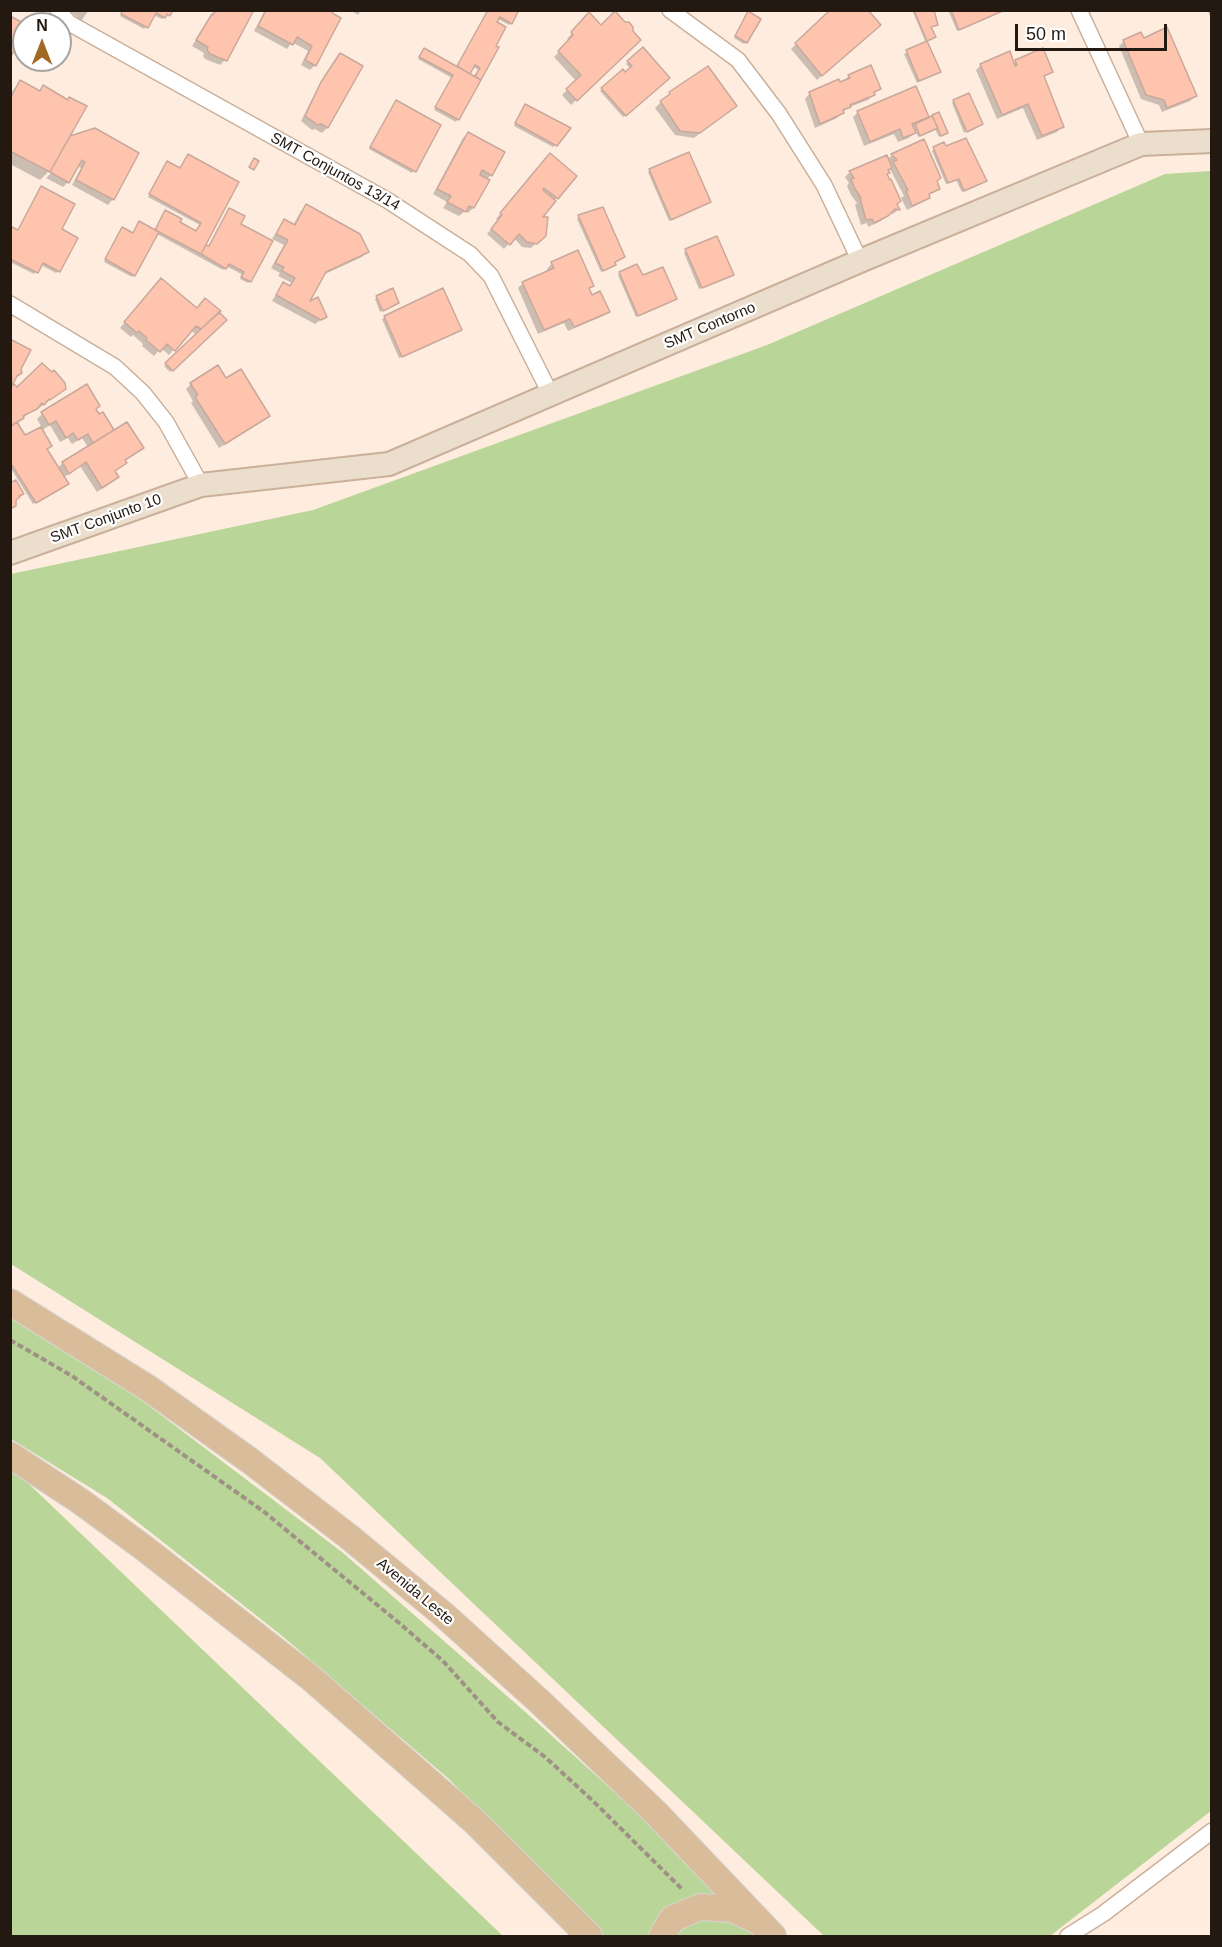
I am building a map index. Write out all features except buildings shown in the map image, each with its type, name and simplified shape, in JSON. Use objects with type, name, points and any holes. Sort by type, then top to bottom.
[{"type":"main road","name":"Avenida Leste","points":[[10,1302],[148,1388],[249,1460],[427,1600],[540,1702],[655,1812],[767,1930]]},
{"type":"main road","points":[[10,1455],[80,1501],[144,1548],[312,1679],[475,1822],[589,1936]]},
{"type":"main road","points":[[662,1936],[672,1919],[700,1907],[732,1909],[767,1930]]},
{"type":"street","name":"SMT Conjuntos 13/14","points":[[58,10],[69,23],[387,200],[470,254],[491,276],[551,395]]},
{"type":"street","points":[[670,10],[738,60],[779,114],[824,185],[860,261]]},
{"type":"street","points":[[1079,10],[1142,144]]},
{"type":"street","name":"SMT Contorno","points":[[201,485],[389,464],[860,261],[1142,144],[1212,141]]},
{"type":"street","points":[[10,304],[115,367],[143,393],[166,422],[201,485]]},
{"type":"street","name":"SMT Conjunto 10","points":[[10,553],[201,485]]},
{"type":"street","points":[[1068,1936],[1103,1914],[1212,1831]]},
{"type":"path","points":[[10,1340],[72,1376],[263,1511],[380,1607],[443,1661],[498,1722],[544,1757],[592,1800],[700,1907]]},
{"type":"green space","points":[[1211,171],[1211,1811],[1050,1936],[824,1936],[320,1458],[11,1264],[11,574],[313,510],[767,345],[1165,174]]},
{"type":"green space","points":[[10,1314],[136,1396],[342,1552],[531,1717],[757,1920],[718,1906],[660,1936],[592,1936],[450,1780],[281,1635],[107,1498],[11,1439]]},
{"type":"green space","points":[[11,1467],[503,1936],[11,1936]]},
{"type":"green space","points":[[699,1910],[774,1936],[663,1936]]}]
